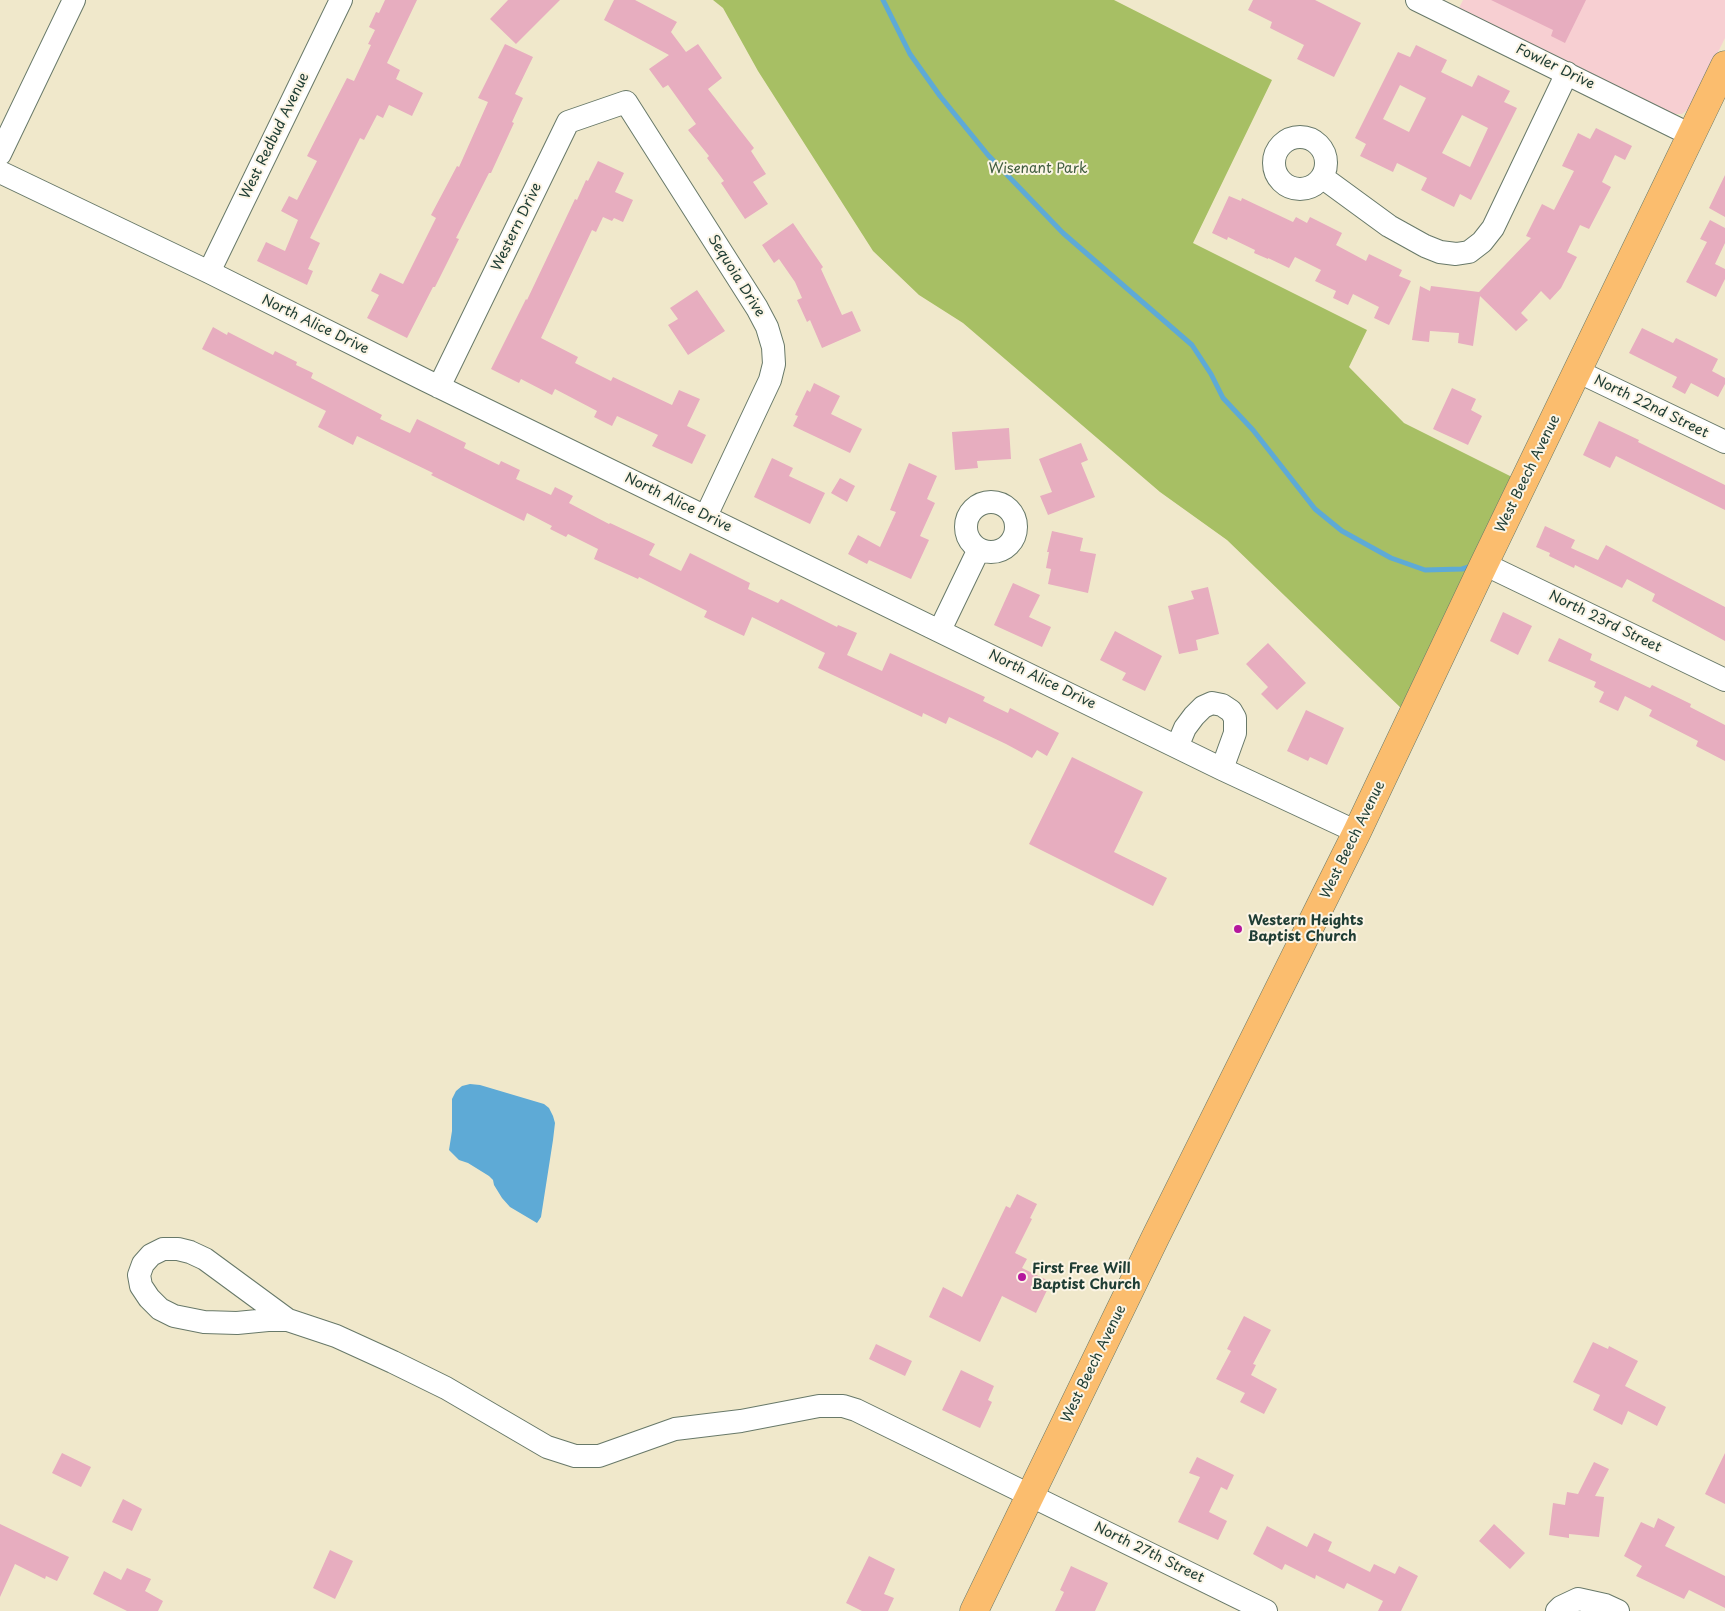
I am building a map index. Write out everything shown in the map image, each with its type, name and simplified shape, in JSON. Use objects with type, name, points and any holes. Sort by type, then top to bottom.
[{"type":"main road","name":"West Beech Avenue","points":[[974,1611],[1156,1236],[1358,832],[1484,564],[1691,135],[1717,103],[1725,65]]},
{"type":"street","points":[[0,154],[74,0]]},
{"type":"street","name":"West Redbud Avenue","points":[[209,272],[341,0]]},
{"type":"street","name":"Fowler Drive","points":[[1417,0],[1691,135]]},
{"type":"street","points":[[1322,177],[1389,226],[1425,246],[1446,253],[1469,252],[1482,242],[1493,228],[1567,73]]},
{"type":"street","name":"Western Drive","points":[[439,387],[568,122],[626,102]]},
{"type":"street","name":"Sequoia Drive","points":[[626,102],[757,308],[773,347],[774,364],[770,380],[706,516]]},
{"type":"street","name":"North Alice Drive","points":[[0,172],[209,272],[439,387],[1222,769],[1358,832]]},
{"type":"street","name":"North 22nd Street","points":[[1577,371],[1725,442]]},
{"type":"street","points":[[940,630],[979,549]]},
{"type":"street","name":"North 23rd Street","points":[[1484,564],[1725,680]]},
{"type":"street","points":[[1177,747],[1185,728],[1203,707],[1212,703],[1222,704],[1231,711],[1235,718],[1235,733],[1222,769]]},
{"type":"street","points":[[162,1249],[178,1249],[190,1252],[206,1259],[288,1320],[204,1322],[174,1316],[160,1309],[141,1286],[140,1275],[143,1264],[151,1255],[162,1249]]},
{"type":"street","name":"North 27th Street","points":[[288,1320],[336,1336],[392,1362],[446,1388],[547,1447],[575,1456],[599,1456],[675,1429],[723,1424],[802,1409],[837,1406],[856,1410],[1266,1611]]},
{"type":"street","points":[[1557,1611],[1578,1598],[1618,1611]]},
{"type":"shaded area","points":[[1463,0],[1725,0],[1725,38],[1691,107],[1682,114],[1669,114],[1457,12]]},
{"type":"green space","name":"Wisenant Park","points":[[713,0],[1114,0],[1272,80],[1193,243],[1367,330],[1349,367],[1404,423],[1516,479],[1403,710],[1227,540],[1160,492],[963,323],[919,295],[873,251],[758,71],[723,8]]},
{"type":"water","points":[[470,1084],[480,1085],[544,1104],[549,1108],[553,1116],[555,1123],[553,1140],[541,1217],[537,1223],[510,1207],[502,1198],[489,1176],[468,1163],[459,1160],[449,1150],[452,1131],[452,1099],[456,1091],[462,1086]]},
{"type":"building","points":[[385,0],[417,0],[387,63],[400,70],[396,79],[423,93],[412,116],[389,105],[383,118],[377,115],[364,140],[360,138],[310,238],[320,243],[308,269],[313,271],[307,285],[257,261],[266,242],[285,251],[298,220],[281,211],[289,196],[297,200],[317,161],[307,156],[347,78],[354,81],[371,45],[368,44],[375,30],[369,27],[376,12],[379,13]]},
{"type":"building","points":[[508,0],[560,0],[516,44],[490,19]]},
{"type":"building","points":[[614,0],[635,0],[677,22],[671,32],[686,52],[698,44],[722,78],[708,89],[754,148],[751,151],[766,174],[753,182],[768,204],[745,219],[721,183],[724,181],[707,158],[709,156],[688,130],[696,124],[668,85],[663,88],[649,69],[669,55],[604,20]]},
{"type":"building","points":[[1253,0],[1315,0],[1361,23],[1334,77],[1297,59],[1304,45],[1270,28],[1272,22],[1248,10]]},
{"type":"building","points":[[1491,0],[1586,0],[1565,43],[1551,36],[1553,30]]},
{"type":"building","points":[[505,44],[533,57],[515,94],[523,98],[512,122],[514,123],[491,173],[489,173],[456,238],[459,239],[435,287],[433,287],[407,338],[367,318],[379,295],[371,291],[380,273],[403,284],[436,218],[431,215],[457,166],[459,167],[488,102],[478,98]]},
{"type":"building","points":[[1416,45],[1447,60],[1441,72],[1472,87],[1478,75],[1510,91],[1504,102],[1517,108],[1471,200],[1460,194],[1454,207],[1421,190],[1427,178],[1397,163],[1393,172],[1360,156],[1366,144],[1355,138],[1398,52],[1410,57]],"holes":[[[1400,85],[1426,98],[1409,132],[1383,119]],[[1462,115],[1488,128],[1470,167],[1442,153]]]},
{"type":"building","points":[[1596,128],[1632,146],[1625,160],[1615,155],[1602,182],[1611,187],[1589,229],[1580,225],[1567,252],[1577,257],[1561,288],[1550,300],[1541,291],[1521,313],[1528,320],[1516,331],[1480,296],[1473,346],[1458,343],[1459,333],[1430,331],[1429,342],[1412,340],[1420,286],[1430,291],[1431,286],[1479,292],[1531,238],[1526,236],[1542,204],[1554,210],[1574,171],[1562,166],[1578,133],[1590,139]]},
{"type":"building","points":[[598,161],[624,173],[615,192],[633,200],[623,222],[614,218],[612,221],[603,217],[596,232],[592,230],[541,338],[578,357],[575,363],[611,381],[613,377],[672,405],[679,390],[700,399],[687,426],[706,435],[692,464],[652,446],[658,435],[617,416],[612,426],[594,417],[597,411],[555,389],[552,395],[521,379],[519,383],[491,369],[527,300],[575,199],[577,200],[586,180],[588,181]]},
{"type":"building","points":[[1725,175],[1725,217],[1709,208]]},
{"type":"building","points":[[1229,196],[1241,201],[1242,198],[1293,222],[1296,217],[1307,223],[1310,217],[1342,233],[1336,245],[1366,261],[1369,254],[1402,270],[1399,276],[1411,281],[1389,325],[1374,318],[1379,307],[1353,294],[1348,305],[1333,298],[1336,291],[1315,281],[1321,270],[1295,257],[1289,268],[1254,253],[1255,250],[1228,237],[1227,240],[1212,233]]},
{"type":"building","points":[[1710,220],[1725,228],[1725,243],[1715,264],[1725,269],[1725,279],[1716,297],[1686,282],[1707,242],[1700,239]]},
{"type":"building","points":[[793,223],[823,267],[821,269],[842,315],[852,311],[861,331],[822,348],[810,320],[807,322],[797,300],[802,298],[795,282],[779,259],[774,263],[762,245]]},
{"type":"building","points":[[697,290],[725,331],[688,355],[668,325],[678,319],[670,308]]},
{"type":"building","points":[[213,327],[227,335],[228,332],[273,355],[275,351],[297,362],[296,365],[313,373],[311,378],[382,415],[380,419],[410,433],[417,419],[466,443],[464,448],[499,465],[501,461],[520,470],[516,479],[551,495],[555,487],[573,496],[569,503],[609,524],[655,544],[649,555],[681,571],[690,553],[750,583],[748,589],[778,603],[781,599],[837,627],[838,625],[857,633],[847,655],[882,671],[890,653],[985,697],[983,701],[1008,713],[1010,708],[1059,733],[1047,756],[1037,750],[1032,758],[949,717],[946,724],[923,713],[922,717],[818,668],[825,653],[752,617],[744,636],[704,617],[707,611],[639,577],[638,579],[594,559],[598,549],[568,534],[566,537],[550,529],[552,526],[527,513],[524,521],[357,436],[353,445],[318,427],[326,411],[202,349]]},
{"type":"building","points":[[1642,328],[1673,343],[1676,338],[1718,359],[1712,371],[1725,378],[1725,384],[1718,397],[1691,383],[1685,394],[1672,387],[1677,377],[1629,353]]},
{"type":"building","points":[[814,383],[840,396],[831,414],[862,429],[850,453],[793,426],[798,416],[795,415],[807,390],[810,392]]},
{"type":"building","points":[[1452,388],[1476,399],[1471,410],[1482,416],[1468,445],[1433,429]]},
{"type":"building","points":[[1599,421],[1725,485],[1725,510],[1616,456],[1610,468],[1583,455]]},
{"type":"building","points":[[1009,428],[1011,459],[977,461],[978,468],[955,470],[952,432]]},
{"type":"building","points":[[1081,443],[1088,460],[1081,463],[1095,497],[1048,515],[1040,496],[1052,492],[1039,459]]},
{"type":"building","points":[[772,458],[793,468],[789,476],[825,493],[810,524],[754,497]]},
{"type":"building","points":[[909,463],[937,476],[927,499],[935,503],[920,536],[929,540],[911,579],[869,560],[867,564],[848,554],[858,535],[880,547],[896,512],[890,510]]},
{"type":"building","points":[[840,478],[855,486],[847,502],[831,493]]},
{"type":"building","points":[[1545,526],[1575,540],[1571,548],[1598,560],[1606,545],[1725,607],[1725,641],[1652,601],[1655,594],[1627,579],[1622,588],[1575,565],[1574,568],[1549,556],[1550,553],[1536,547]]},
{"type":"building","points":[[1052,531],[1083,538],[1080,551],[1096,554],[1088,593],[1048,584],[1051,569],[1046,568],[1049,552],[1047,552]]},
{"type":"building","points":[[1013,583],[1040,595],[1029,617],[1051,627],[1042,647],[994,625]]},
{"type":"building","points":[[1208,587],[1219,634],[1196,640],[1198,650],[1179,654],[1168,606],[1194,599],[1191,591]]},
{"type":"building","points":[[1503,612],[1532,626],[1518,655],[1490,641]]},
{"type":"building","points":[[1115,631],[1162,656],[1145,691],[1122,680],[1126,673],[1100,660]]},
{"type":"building","points":[[1559,638],[1592,654],[1590,660],[1650,688],[1652,685],[1691,704],[1690,707],[1725,725],[1725,761],[1696,746],[1698,741],[1649,716],[1652,710],[1625,696],[1618,711],[1599,702],[1604,692],[1594,687],[1596,682],[1548,661]]},
{"type":"building","points":[[1268,643],[1306,683],[1277,710],[1261,694],[1268,687],[1246,664]]},
{"type":"building","points":[[1306,710],[1344,728],[1327,765],[1310,757],[1308,761],[1287,751]]},
{"type":"building","points":[[1072,757],[1143,792],[1114,852],[1167,878],[1153,906],[1029,844]]},
{"type":"building","points":[[1017,1194],[1037,1204],[1030,1218],[1032,1219],[1015,1253],[1027,1259],[1022,1268],[1051,1282],[1036,1313],[1002,1296],[980,1342],[929,1317],[943,1287],[962,1297],[1006,1206],[1010,1208]]},
{"type":"building","points":[[1244,1316],[1271,1330],[1253,1364],[1256,1365],[1251,1375],[1277,1389],[1264,1414],[1240,1402],[1245,1393],[1216,1379],[1231,1351],[1227,1349]]},
{"type":"building","points":[[1593,1342],[1608,1349],[1609,1346],[1638,1361],[1625,1386],[1666,1407],[1657,1426],[1628,1411],[1622,1425],[1593,1410],[1600,1395],[1573,1382]]},
{"type":"building","points":[[876,1344],[912,1361],[905,1376],[869,1359]]},
{"type":"building","points":[[961,1370],[994,1386],[988,1400],[992,1402],[980,1428],[942,1410]]},
{"type":"building","points":[[62,1453],[91,1467],[81,1487],[52,1473]]},
{"type":"building","points":[[1725,1453],[1725,1504],[1705,1494]]},
{"type":"building","points":[[1197,1457],[1234,1475],[1227,1490],[1221,1487],[1209,1512],[1227,1521],[1218,1540],[1178,1522],[1200,1477],[1189,1473]]},
{"type":"building","points":[[1594,1462],[1609,1469],[1595,1496],[1604,1497],[1599,1537],[1569,1534],[1569,1538],[1549,1535],[1553,1503],[1565,1505],[1567,1492],[1578,1494]]},
{"type":"building","points":[[123,1499],[142,1509],[132,1531],[112,1522]]},
{"type":"building","points":[[1658,1518],[1675,1527],[1665,1546],[1725,1576],[1725,1608],[1689,1590],[1684,1599],[1636,1576],[1642,1566],[1624,1556],[1641,1522],[1654,1528]]},
{"type":"building","points":[[0,1524],[69,1557],[57,1581],[46,1576],[45,1579],[15,1564],[0,1597]]},
{"type":"building","points":[[1494,1524],[1525,1553],[1510,1569],[1479,1541]]},
{"type":"building","points":[[1267,1526],[1307,1547],[1314,1533],[1332,1542],[1328,1551],[1370,1572],[1374,1564],[1395,1574],[1399,1566],[1418,1576],[1401,1611],[1378,1611],[1383,1601],[1347,1583],[1344,1589],[1316,1575],[1315,1579],[1285,1564],[1282,1570],[1253,1554]]},
{"type":"building","points":[[330,1550],[353,1561],[335,1599],[313,1588]]},
{"type":"building","points":[[869,1556],[895,1569],[884,1594],[894,1598],[888,1611],[862,1611],[846,1603]]},
{"type":"building","points":[[1071,1566],[1108,1583],[1095,1611],[1055,1611],[1064,1592],[1060,1590]]},
{"type":"building","points":[[127,1568],[151,1579],[145,1591],[163,1601],[158,1611],[127,1611],[93,1594],[104,1571],[121,1580]]},
{"type":"waterway","points":[[883,0],[910,54],[940,96],[988,155],[1063,233],[1192,345],[1211,374],[1223,398],[1253,430],[1315,509],[1342,531],[1391,558],[1425,570],[1462,569],[1472,566]]},
{"type":"place","name":"Western Heights Baptist Church","points":[[1238,929]]},
{"type":"place","name":"First Free Will Baptist Church","points":[[1022,1277]]}]
